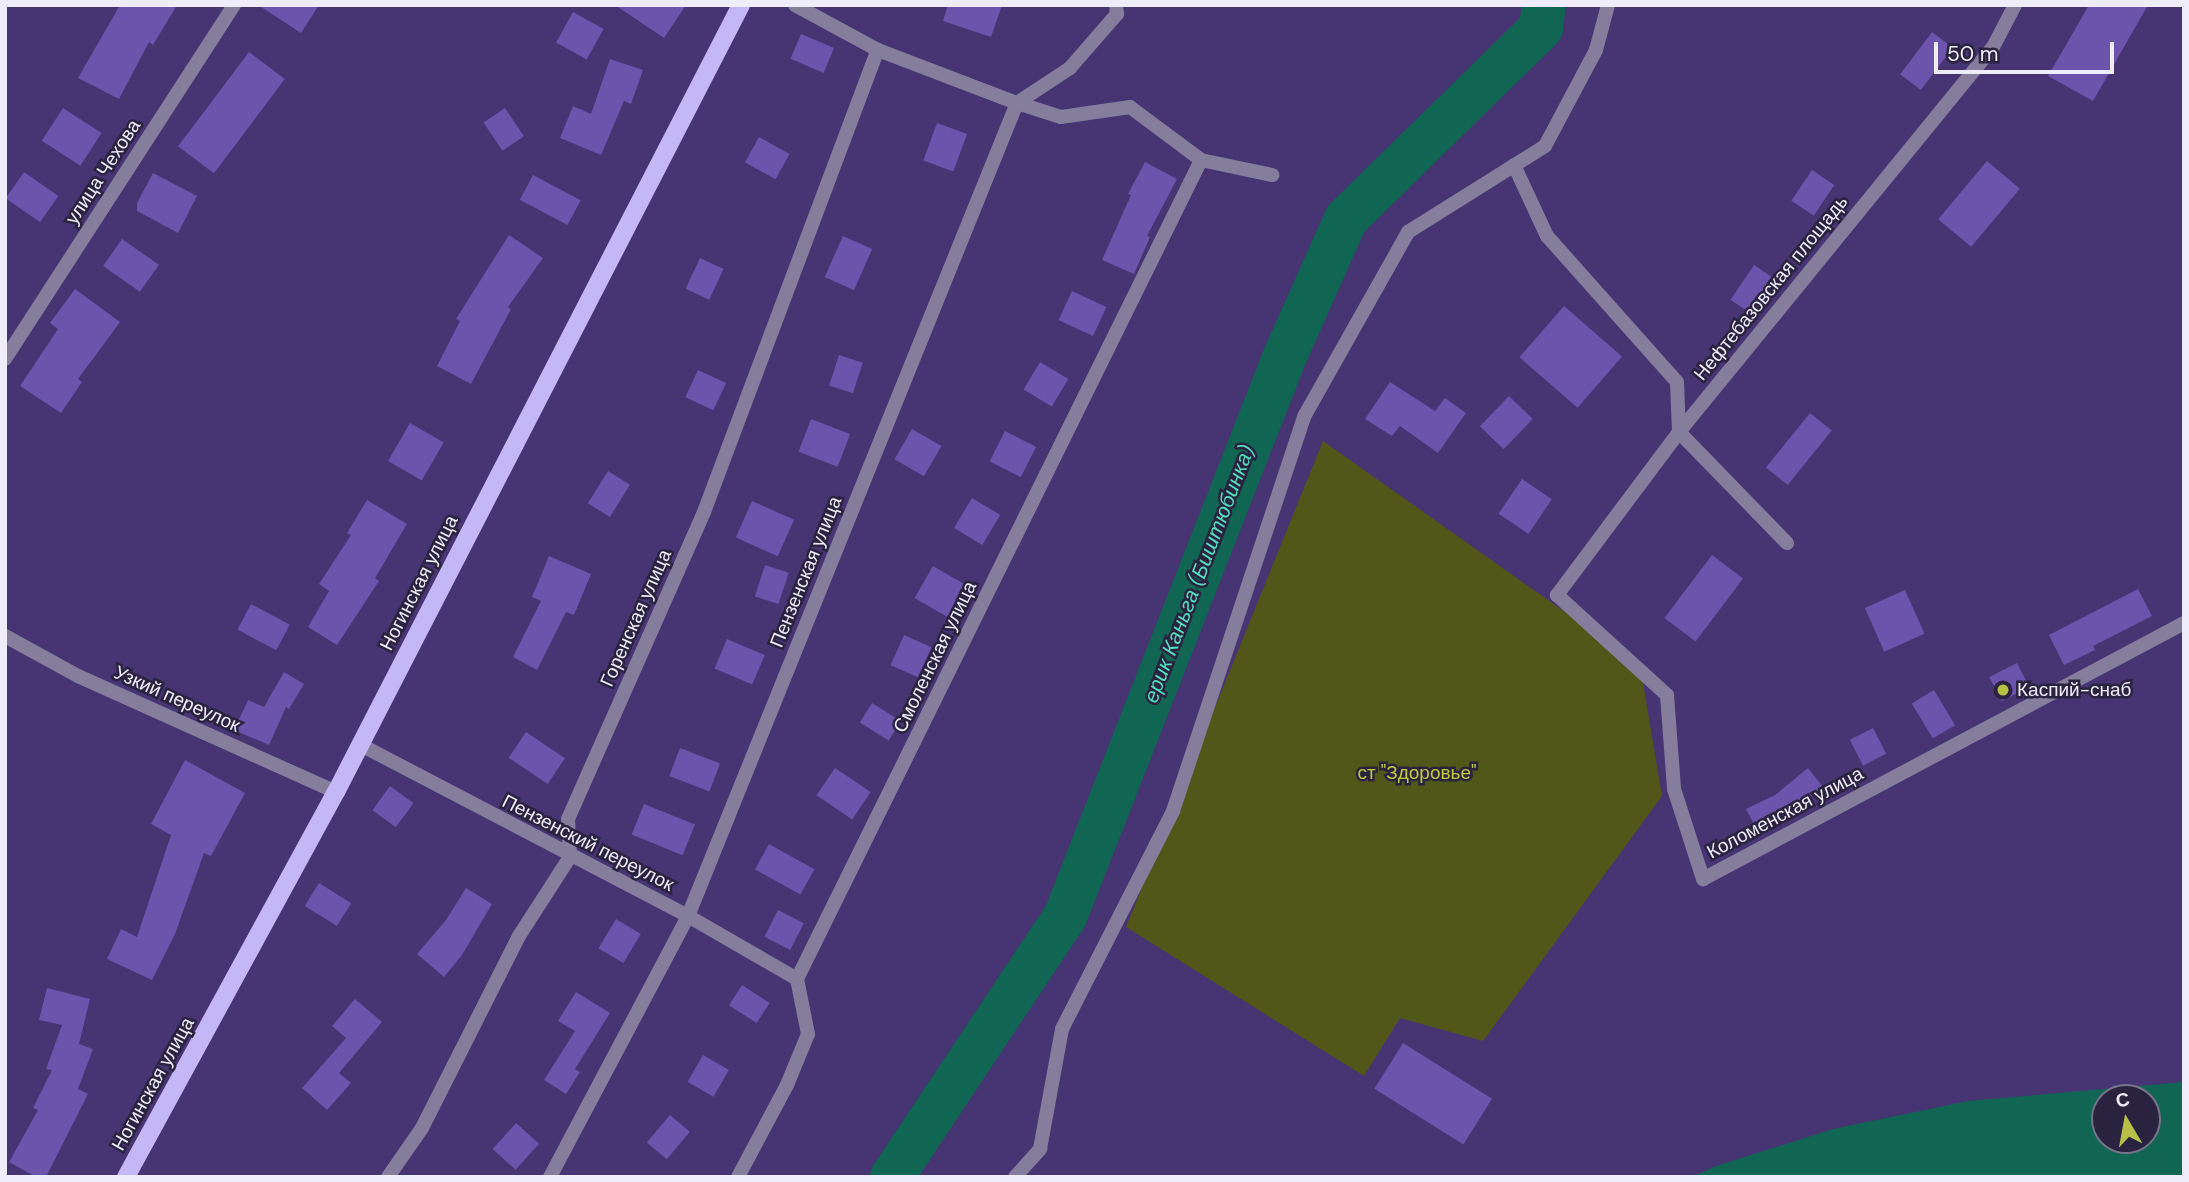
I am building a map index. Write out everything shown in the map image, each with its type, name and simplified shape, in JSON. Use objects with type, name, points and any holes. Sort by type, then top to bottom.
[{"type":"main road","name":"Ногинская улица","points":[[126,1177],[336,792],[741,5]]},
{"type":"street","name":"улица Чехова","points":[[5,359],[234,5]]},
{"type":"street","points":[[795,5],[878,50],[1017,103],[1061,117],[1130,107],[1201,160],[1272,174]]},
{"type":"street","points":[[1017,103],[1070,68],[1117,14],[1116,5]]},
{"type":"street","points":[[1015,1177],[1040,1149],[1062,1029],[1173,811],[1305,415],[1408,232],[1545,146],[1596,50],[1608,5]]},
{"type":"street","name":"Нефтебазовская площадь","points":[[1557,595],[1679,432],[1993,47],[2015,5]]},
{"type":"street","name":"Горенская улица","points":[[570,857],[568,819],[704,512],[878,50]]},
{"type":"street","name":"Пензенская улица","points":[[550,1177],[688,916],[1017,103]]},
{"type":"street","name":"Смоленская улица","points":[[797,979],[1201,160]]},
{"type":"street","points":[[1514,165],[1547,236],[1677,382],[1679,432],[1787,543]]},
{"type":"street","name":"Коломенская улица","points":[[1557,595],[1667,695],[1674,789],[1703,879],[2184,623]]},
{"type":"street","name":"Узкий переулок","points":[[5,636],[78,676],[336,792]]},
{"type":"street","name":"Пензенский переулок","points":[[359,744],[570,857],[688,916],[797,979]]},
{"type":"street","points":[[388,1177],[422,1128],[519,936],[570,857]]},
{"type":"street","points":[[738,1177],[788,1085],[808,1034],[797,979]]},
{"type":"green space","name":"ст \"Здоровье\"","points":[[1323,441],[1640,665],[1662,796],[1483,1041],[1400,1018],[1364,1076],[1126,927]]},
{"type":"shaded area","points":[[2184,1082],[2184,1177],[1692,1177],[1716,1166],[1833,1129],[1968,1101],[2091,1090],[2091,1154],[2161,1154],[2161,1084]]},
{"type":"building","points":[[120,5],[177,5],[153,45],[149,42],[119,99],[78,78]]},
{"type":"building","points":[[258,5],[319,5],[301,33]]},
{"type":"building","points":[[615,5],[686,5],[664,38]]},
{"type":"building","points":[[948,5],[1002,5],[991,37],[943,21]]},
{"type":"building","points":[[2089,5],[2148,5],[2093,101],[2048,76]]},
{"type":"building","points":[[573,12],[604,29],[587,60],[556,43]]},
{"type":"building","points":[[1932,32],[1953,48],[1921,90],[1900,74]]},
{"type":"building","points":[[801,34],[834,48],[824,73],[790,59]]},
{"type":"building","points":[[249,52],[285,79],[214,173],[178,146]]},
{"type":"building","points":[[610,59],[643,70],[631,104],[624,101],[601,155],[560,138],[573,106],[591,114]]},
{"type":"building","points":[[63,108],[102,133],[80,166],[42,141]]},
{"type":"building","points":[[505,108],[524,136],[502,151],[483,123]]},
{"type":"building","points":[[937,123],[967,134],[953,172],[923,161]]},
{"type":"building","points":[[759,137],[790,154],[776,179],[745,162]]},
{"type":"building","points":[[1987,161],[2020,189],[1971,247],[1938,219]]},
{"type":"building","points":[[1145,162],[1177,179],[1147,236],[1150,237],[1134,274],[1102,260],[1131,195],[1128,194]]},
{"type":"building","points":[[1812,170],[1834,185],[1814,216],[1791,201]]},
{"type":"building","points":[[24,172],[58,196],[40,222],[6,198]]},
{"type":"building","points":[[153,173],[197,196],[178,233],[137,211],[137,203]]},
{"type":"building","points":[[533,175],[581,200],[568,225],[520,200]]},
{"type":"building","points":[[509,235],[543,258],[508,307],[511,309],[471,384],[437,366],[460,321],[456,319]]},
{"type":"building","points":[[843,236],[872,249],[854,290],[825,277]]},
{"type":"building","points":[[122,239],[159,265],[140,292],[103,266]]},
{"type":"building","points":[[700,258],[724,269],[709,300],[686,289]]},
{"type":"building","points":[[1754,265],[1779,282],[1755,317],[1731,300]]},
{"type":"building","points":[[75,289],[120,322],[78,379],[82,382],[61,413],[20,386],[58,329],[50,323]]},
{"type":"building","points":[[1072,291],[1106,307],[1093,336],[1058,320]]},
{"type":"building","points":[[1564,306],[1622,357],[1578,408],[1519,357]]},
{"type":"building","points":[[839,355],[863,363],[853,393],[829,385]]},
{"type":"building","points":[[1040,362],[1068,379],[1052,406],[1024,389]]},
{"type":"building","points":[[698,370],[726,383],[713,410],[685,397]]},
{"type":"building","points":[[1390,382],[1435,411],[1445,398],[1466,413],[1438,453],[1400,426],[1392,436],[1365,419]]},
{"type":"building","points":[[1509,396],[1533,419],[1504,449],[1480,426]]},
{"type":"building","points":[[1810,413],[1832,431],[1788,485],[1766,467]]},
{"type":"building","points":[[811,419],[850,434],[838,467],[798,452]]},
{"type":"building","points":[[410,423],[444,442],[422,481],[388,461]]},
{"type":"building","points":[[912,429],[941,446],[924,476],[894,459]]},
{"type":"building","points":[[1005,431],[1036,447],[1021,477],[990,461]]},
{"type":"building","points":[[608,471],[630,485],[610,517],[588,503]]},
{"type":"building","points":[[1522,479],[1552,499],[1528,534],[1499,514]]},
{"type":"building","points":[[972,498],[1000,515],[982,545],[954,528]]},
{"type":"building","points":[[367,500],[407,524],[375,578],[379,581],[337,645],[308,627],[329,591],[319,584],[351,535],[347,533]]},
{"type":"building","points":[[752,501],[794,520],[778,556],[736,538]]},
{"type":"building","points":[[1712,555],[1743,578],[1696,642],[1664,618]]},
{"type":"building","points":[[549,556],[591,574],[574,615],[566,612],[537,670],[513,657],[541,601],[532,597]]},
{"type":"building","points":[[765,565],[789,573],[779,604],[755,596]]},
{"type":"building","points":[[933,566],[968,586],[949,618],[914,598]]},
{"type":"building","points":[[2138,589],[2152,616],[2093,646],[2095,650],[2064,665],[2049,635]]},
{"type":"building","points":[[1905,590],[1925,634],[1884,652],[1865,608]]},
{"type":"building","points":[[251,604],[290,625],[276,650],[237,630]]},
{"type":"building","points":[[904,635],[931,647],[918,677],[891,665]]},
{"type":"building","points":[[727,639],[765,655],[752,684],[714,668]]},
{"type":"building","points":[[2017,663],[2029,687],[2002,701],[1989,677]]},
{"type":"building","points":[[284,672],[304,684],[289,709],[286,707],[269,745],[234,730],[248,700],[264,707]]},
{"type":"building","points":[[1934,690],[1955,725],[1933,739],[1912,703]]},
{"type":"building","points":[[872,703],[901,721],[889,741],[860,723]]},
{"type":"building","points":[[1873,728],[1886,754],[1863,766],[1850,740]]},
{"type":"building","points":[[526,732],[565,758],[548,784],[509,758]]},
{"type":"building","points":[[680,748],[720,763],[709,791],[669,776]]},
{"type":"building","points":[[185,760],[245,793],[211,856],[204,853],[175,934],[152,980],[107,959],[121,929],[137,937],[171,835],[151,824]]},
{"type":"building","points":[[835,768],[871,792],[852,819],[817,795]]},
{"type":"building","points":[[1808,768],[1823,787],[1791,812],[1756,828],[1746,809],[1775,795]]},
{"type":"building","points":[[390,786],[413,803],[396,827],[372,810]]},
{"type":"building","points":[[644,804],[695,825],[683,855],[632,835]]},
{"type":"building","points":[[769,844],[814,869],[800,895],[755,869]]},
{"type":"building","points":[[319,883],[351,903],[337,926],[305,906]]},
{"type":"building","points":[[466,888],[492,904],[462,955],[444,977],[417,954],[446,920]]},
{"type":"building","points":[[778,910],[804,923],[790,950],[764,937]]},
{"type":"building","points":[[616,919],[641,934],[623,963],[598,948]]},
{"type":"building","points":[[742,985],[770,1003],[757,1023],[729,1005]]},
{"type":"building","points":[[47,988],[90,999],[79,1044],[93,1049],[78,1089],[88,1094],[46,1177],[36,1177],[9,1162],[38,1110],[33,1108],[52,1070],[46,1069],[62,1025],[39,1020]]},
{"type":"building","points":[[576,992],[610,1013],[575,1069],[580,1072],[566,1094],[544,1080],[575,1031],[558,1021]]},
{"type":"building","points":[[355,999],[382,1022],[339,1073],[351,1083],[327,1110],[302,1088],[346,1038],[332,1026]]},
{"type":"building","points":[[1403,1043],[1492,1099],[1463,1144],[1374,1089]]},
{"type":"building","points":[[703,1055],[729,1070],[713,1097],[688,1082]]},
{"type":"building","points":[[670,1115],[690,1132],[667,1159],[647,1143]]},
{"type":"building","points":[[516,1123],[539,1144],[516,1170],[493,1149]]},
{"type":"waterway","name":"ерик Каньга (Биштюбинка)","points":[[892,1177],[1065,917],[1285,356],[1346,219],[1541,28],[1544,5]]},
{"type":"place","name":"Каспий-снаб","points":[[2003,690]]}]
